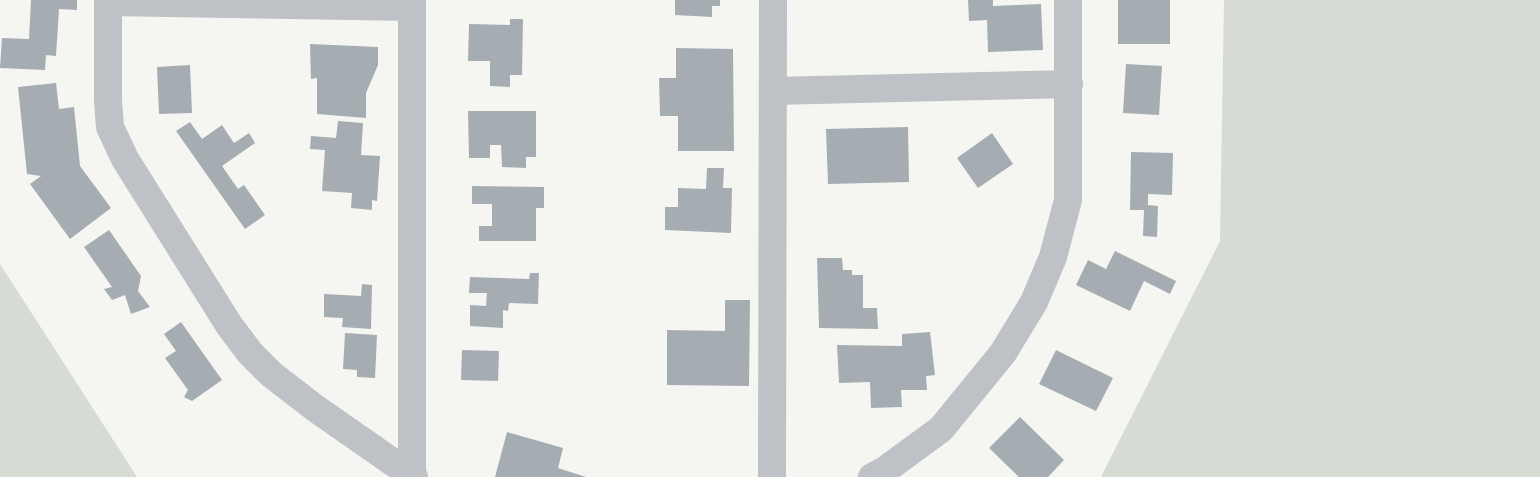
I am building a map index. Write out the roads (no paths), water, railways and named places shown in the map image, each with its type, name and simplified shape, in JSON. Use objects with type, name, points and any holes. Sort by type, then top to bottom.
[{"type":"street","points":[[772,477],[773,0]]},
{"type":"street","points":[[872,477],[941,429],[1003,353],[1034,302],[1053,256],[1068,200],[1068,0]]},
{"type":"street","points":[[108,1],[412,3],[413,476],[315,408],[271,374],[250,353],[229,324],[125,159],[110,127],[108,100],[108,1]]},
{"type":"street","points":[[773,91],[1069,84]]}]
